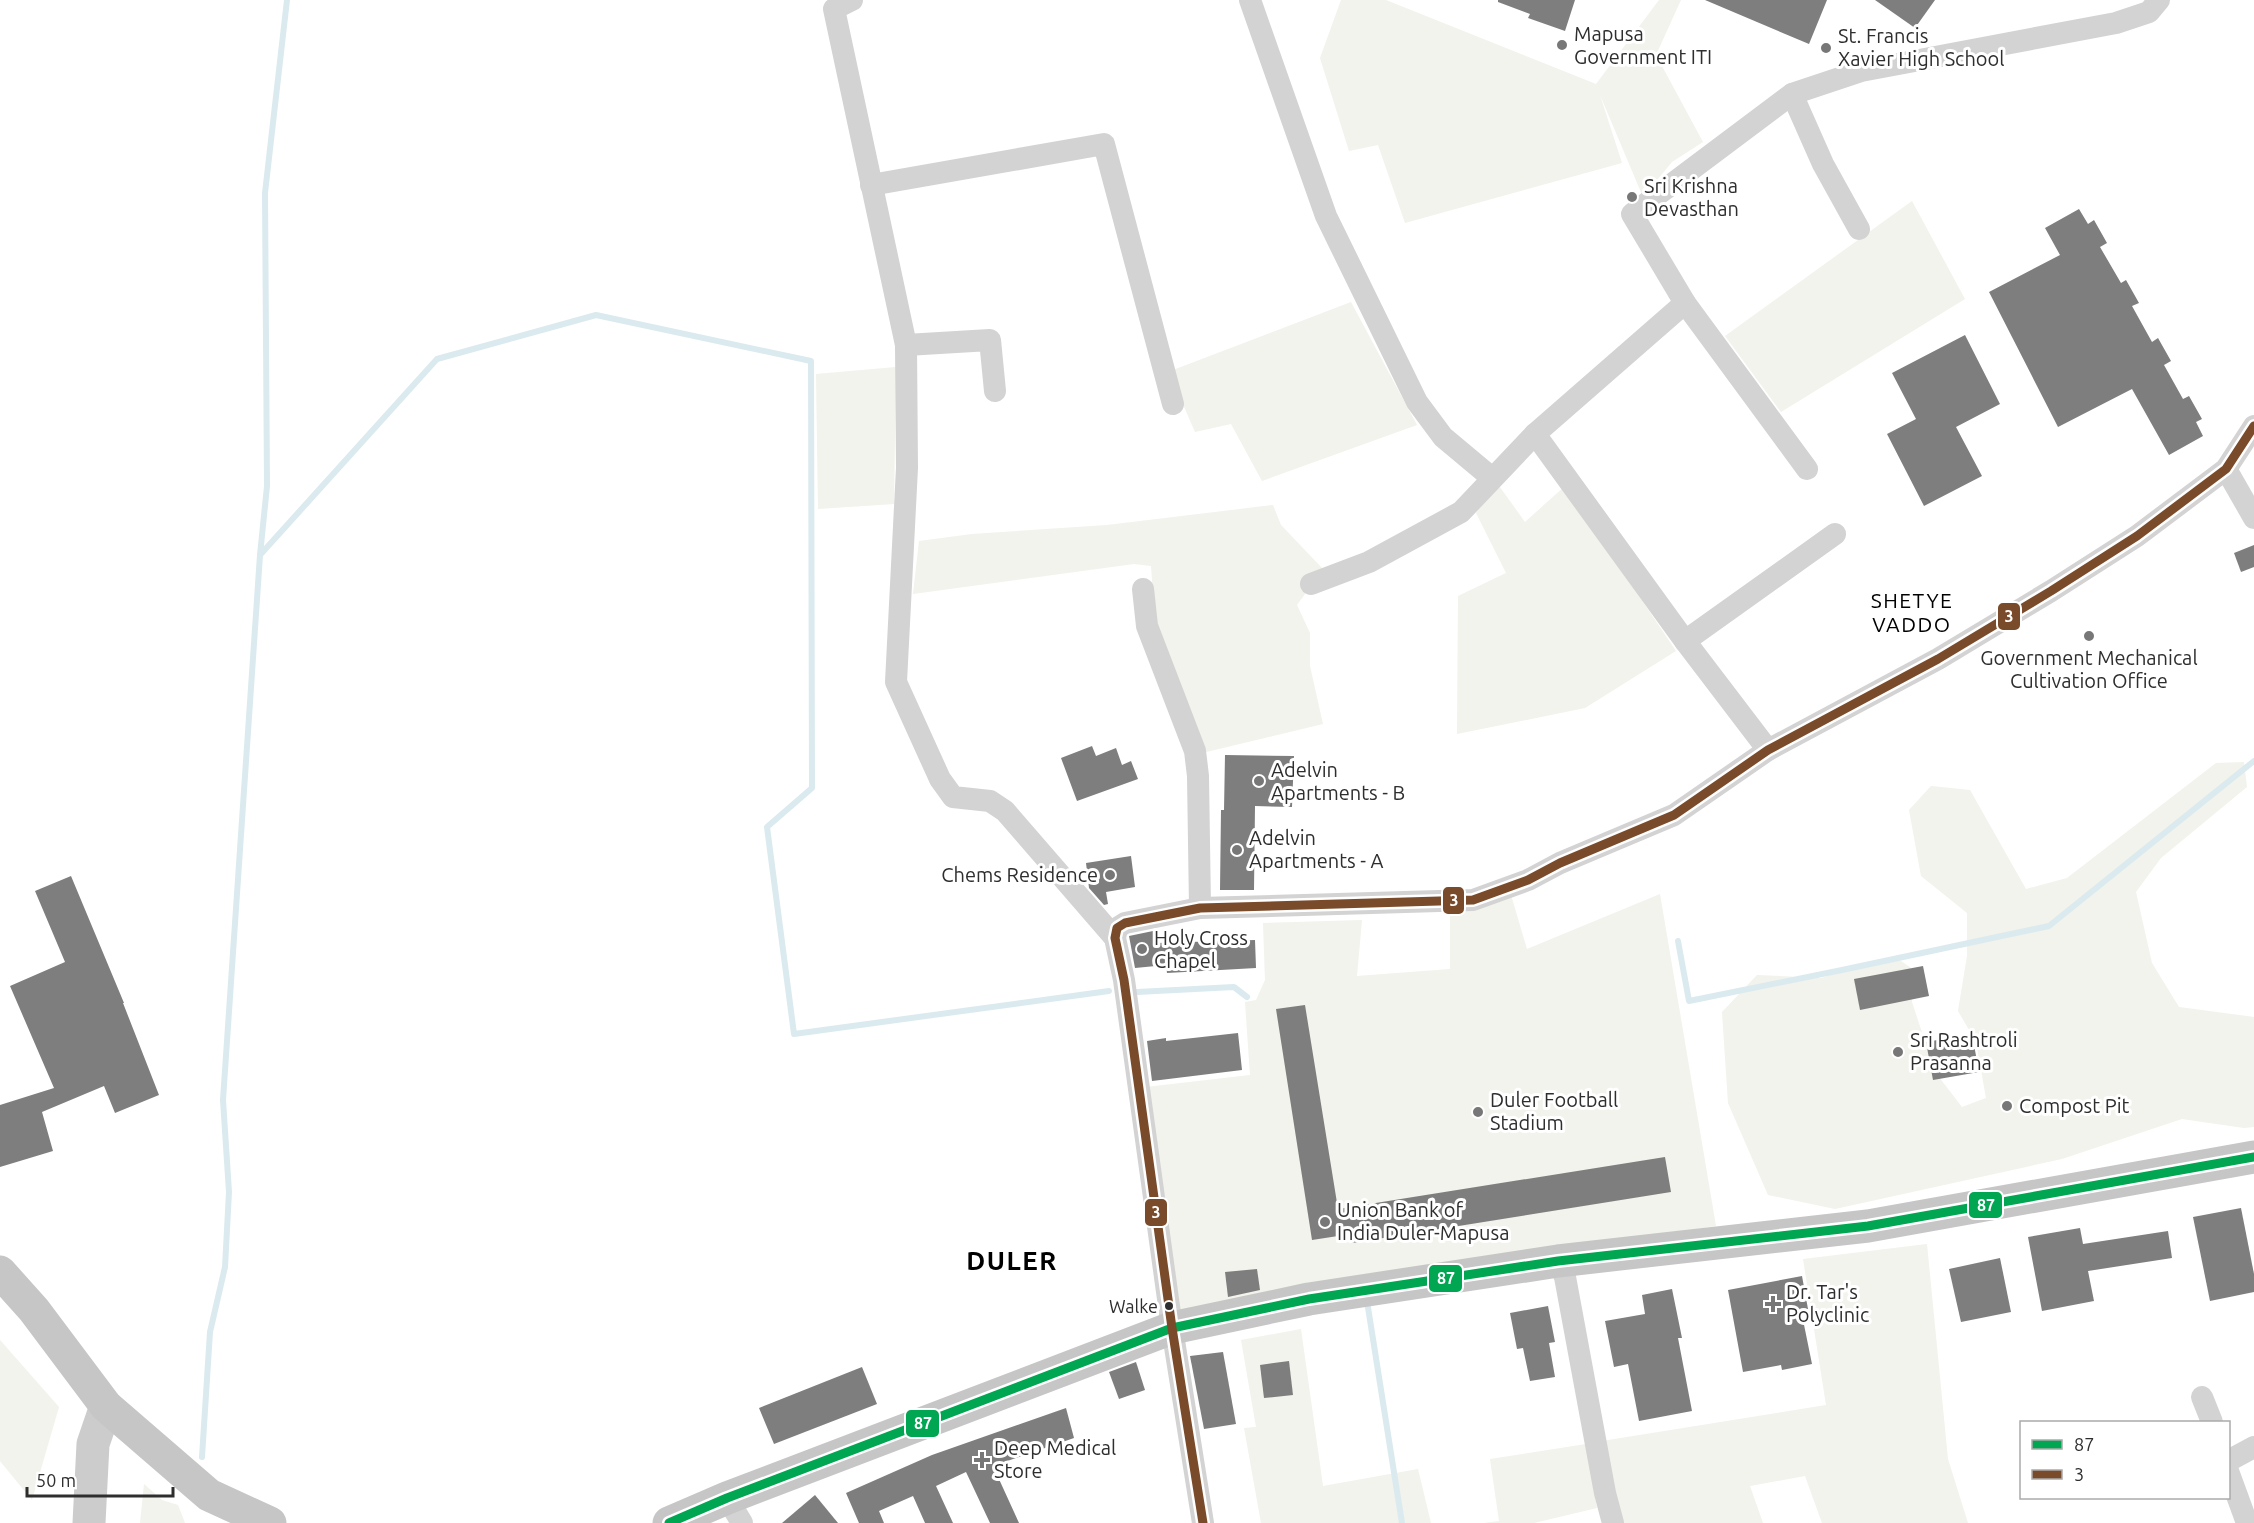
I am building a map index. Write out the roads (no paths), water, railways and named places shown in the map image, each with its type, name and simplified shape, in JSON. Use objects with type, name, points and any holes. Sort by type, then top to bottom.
[{"type":"main road","points":[[669,1523],[724,1512],[1172,1328],[1309,1299],[1558,1261],[1868,1226],[2254,1157]]},
{"type":"main road","points":[[0,1272],[34,1310],[106,1406],[209,1494],[270,1523]]},
{"type":"street","points":[[852,0],[834,9],[906,345],[907,468],[896,682],[940,779],[953,797],[990,801],[1005,811],[1114,938],[1124,980],[1172,1328],[1203,1523]]},
{"type":"street","points":[[1250,0],[1326,216],[1417,402],[1443,437],[1492,478]]},
{"type":"street","points":[[1807,469],[1684,303],[1632,214],[1791,94],[1861,70],[2116,23],[2149,12],[2159,0]]},
{"type":"street","points":[[1791,94],[1823,164],[1859,229]]},
{"type":"street","points":[[871,184],[1104,144],[1173,404]]},
{"type":"street","points":[[1311,584],[1369,562],[1461,512],[1535,434],[1684,303]]},
{"type":"street","points":[[906,345],[990,339],[995,391]]},
{"type":"street","points":[[1114,938],[1117,928],[1125,923],[1200,908],[1473,900],[1528,880],[1560,863],[1674,815],[1768,750],[1938,659],[2137,536],[2226,468],[2254,426]]},
{"type":"street","points":[[1535,434],[1685,641],[1768,750]]},
{"type":"street","points":[[2226,468],[2254,518]]},
{"type":"street","points":[[1685,641],[1835,534]]},
{"type":"street","points":[[1143,588],[1147,626],[1195,752],[1198,776],[1200,908]]},
{"type":"street","points":[[1558,1261],[1565,1277],[1605,1493],[1613,1523]]},
{"type":"street","points":[[2202,1397],[2212,1421]]},
{"type":"street","points":[[89,1523],[93,1444],[106,1406]]},
{"type":"street","points":[[2230,1460],[2254,1446]]},
{"type":"street","points":[[2230,1474],[2247,1523]]},
{"type":"waterway","points":[[260,555],[267,486],[265,193],[287,0]]},
{"type":"waterway","points":[[202,1457],[210,1332],[225,1267],[229,1192],[223,1100],[260,555],[437,359],[596,315],[811,361],[812,788],[767,827],[794,1034],[1109,991]]},
{"type":"waterway","points":[[1678,941],[1689,1001],[2049,926],[2254,761]]},
{"type":"waterway","points":[[1137,992],[1234,987],[1247,997]]},
{"type":"waterway","points":[[1367,1301],[1402,1523]]},
{"type":"place","name":"Mapusa Government ITI","points":[[1562,45]]},
{"type":"place","name":"St. Francis Xavier High School","points":[[1826,48]]},
{"type":"place","name":"Sri Krishna Devasthan","points":[[1632,197]]},
{"type":"place","name":"Government Mechanical Cultivation Office","points":[[2089,636]]},
{"type":"place","name":"Adelvin Apartments - B","points":[[1259,781]]},
{"type":"place","name":"Adelvin Apartments - A","points":[[1237,850]]},
{"type":"place","name":"Chems Residence","points":[[1110,875]]},
{"type":"place","name":"Holy Cross Chapel","points":[[1142,949]]},
{"type":"place","name":"Sri Rashtroli Prasanna","points":[[1898,1052]]},
{"type":"place","name":"Compost Pit","points":[[2007,1106]]},
{"type":"place","name":"Duler Football Stadium","points":[[1478,1112]]},
{"type":"place","name":"Union Bank of India Duler-Mapusa","points":[[1325,1222]]},
{"type":"place","name":"Dr. Tar's Polyclinic","points":[[1773,1304]]},
{"type":"place","name":"Walke","points":[[1169,1306]]},
{"type":"place","name":"Deep Medical Store","points":[[982,1460]]},
{"type":"district","name":"SHETYE VADDO","points":[[1912,613]]},
{"type":"district","name":"DULER","points":[[1012,1261]]}]
